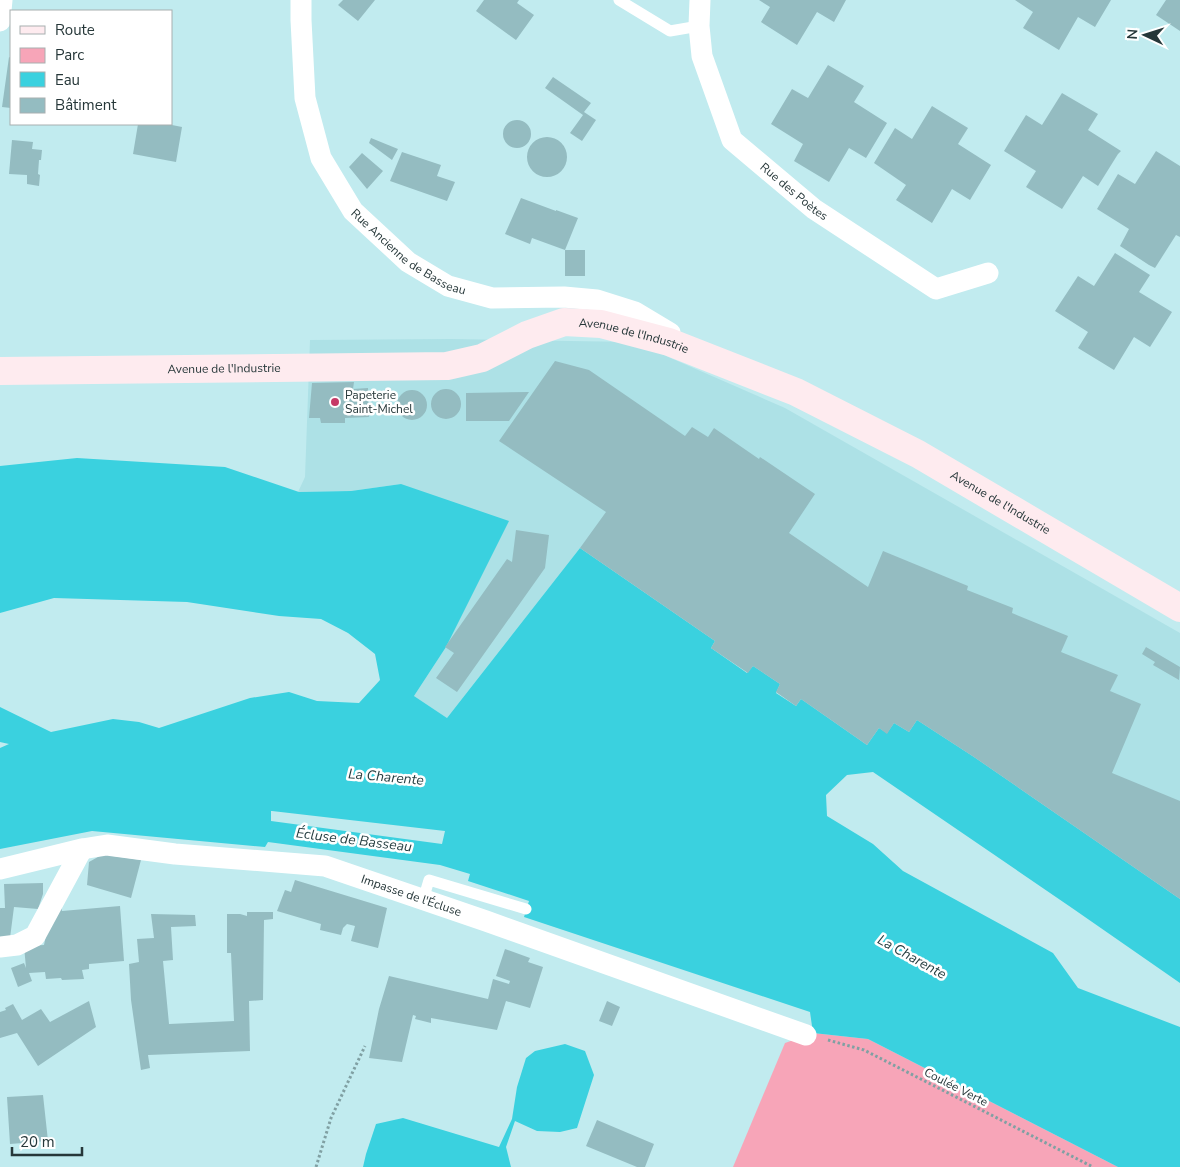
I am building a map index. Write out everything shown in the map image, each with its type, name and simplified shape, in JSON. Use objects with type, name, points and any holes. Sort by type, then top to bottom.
[{"type":"street","points":[[0,21],[2,0]]},
{"type":"street","name":"Rue Ancienne de Basseau","points":[[301,0],[305,98],[321,158],[353,211],[408,262],[448,286],[492,298],[564,297],[597,300],[635,312],[670,333],[669,342]]},
{"type":"street","name":"Rue des Poètes","points":[[700,0],[699,26],[702,56],[732,140],[814,208],[936,289],[988,273]]},
{"type":"street","name":"Avenue de l'Industrie","points":[[0,371],[447,366],[482,358],[527,335],[564,322],[601,324],[669,342],[796,392],[918,454],[1180,608]]},
{"type":"street","name":"Impasse de l'Écluse","points":[[0,869],[82,849],[107,845],[175,854],[325,866],[806,1035]]},
{"type":"street","points":[[0,947],[17,944],[35,936],[82,849]]},
{"type":"lane","points":[[619,0],[670,31],[699,26]]},
{"type":"lane","points":[[423,900],[429,880],[526,910]]},
{"type":"path","name":"Coulée Verte","points":[[806,1035],[864,1050],[1092,1167]]},
{"type":"path","points":[[316,1167],[331,1118],[365,1046]]},
{"type":"shaded area","points":[[451,339],[634,342],[785,408],[1180,633],[1180,899],[918,721],[909,732],[887,734],[867,745],[801,700],[796,706],[776,692],[780,685],[748,673],[711,648],[715,641],[580,548],[447,718],[414,696],[446,647],[401,484],[351,491],[298,492],[305,477],[310,340]]},
{"type":"green space","points":[[813,1033],[868,1039],[1118,1167],[733,1167],[785,1043]]},
{"type":"water","points":[[77,458],[225,467],[299,492],[351,491],[401,484],[509,521],[446,647],[414,696],[447,718],[580,548],[715,641],[711,648],[747,673],[753,666],[780,684],[776,693],[796,706],[801,699],[867,745],[879,728],[887,733],[894,723],[909,732],[917,720],[1180,899],[1180,983],[873,772],[847,775],[826,795],[827,816],[873,844],[903,871],[1053,953],[1078,988],[1180,1027],[1180,1167],[1118,1167],[868,1039],[813,1033],[810,1012],[524,917],[529,901],[468,881],[470,874],[440,865],[268,842],[265,847],[92,831],[0,849],[0,748],[9,744],[0,742],[0,707],[51,732],[113,719],[139,722],[159,728],[250,698],[289,692],[317,701],[359,703],[380,680],[375,654],[348,633],[321,619],[279,616],[187,602],[54,598],[0,613],[0,466]],"holes":[[[271,811],[445,831],[442,844],[271,821]]]},
{"type":"water","points":[[565,1044],[585,1051],[594,1075],[577,1128],[560,1132],[537,1131],[515,1121],[506,1147],[511,1167],[363,1167],[376,1124],[403,1118],[499,1147],[512,1119],[517,1087],[526,1058],[535,1051]]},
{"type":"building","points":[[343,0],[375,0],[358,21],[338,5]]},
{"type":"building","points":[[484,0],[519,0],[517,3],[534,15],[516,40],[476,11]]},
{"type":"building","points":[[759,0],[846,0],[834,22],[817,12],[797,45],[761,22],[770,7]]},
{"type":"building","points":[[1015,0],[1111,0],[1095,27],[1078,17],[1059,50],[1023,28],[1033,12]]},
{"type":"building","points":[[1166,0],[1180,0],[1180,31],[1156,15]]},
{"type":"building","points":[[9,57],[10,108],[2,107]]},
{"type":"building","points":[[828,65],[864,86],[854,102],[887,123],[866,158],[849,148],[829,182],[794,161],[803,144],[771,124],[792,89],[808,98]]},
{"type":"building","points":[[553,77],[591,103],[584,112],[596,120],[582,141],[570,133],[583,115],[545,88]]},
{"type":"building","points":[[1062,93],[1098,114],[1088,130],[1121,151],[1098,186],[1083,176],[1062,209],[1026,187],[1036,171],[1004,151],[1026,115],[1042,125]]},
{"type":"building","points":[[932,106],[968,128],[958,144],[991,165],[970,200],[952,189],[932,223],[896,200],[906,185],[874,163],[895,128],[912,139]]},
{"type":"building","points":[[517,120],[527,124],[531,134],[527,144],[517,148],[507,144],[503,134],[507,124]]},
{"type":"building","points":[[138,125],[172,125],[182,127],[176,162],[133,154]]},
{"type":"building","points":[[547,137],[561,143],[567,157],[561,171],[547,177],[533,171],[527,157],[533,143]]},
{"type":"building","points":[[371,138],[398,149],[392,160],[369,143]]},
{"type":"building","points":[[12,140],[33,142],[32,149],[42,150],[41,160],[39,160],[39,186],[27,184],[27,175],[9,174]]},
{"type":"building","points":[[1156,151],[1180,166],[1180,237],[1176,235],[1155,268],[1120,246],[1129,229],[1097,209],[1118,174],[1135,184]]},
{"type":"building","points":[[402,152],[441,165],[437,176],[455,182],[447,201],[390,181]]},
{"type":"building","points":[[362,153],[383,171],[367,189],[349,167]]},
{"type":"building","points":[[521,198],[578,218],[565,250],[532,238],[530,244],[505,234]]},
{"type":"building","points":[[565,250],[585,250],[585,276],[565,276]]},
{"type":"building","points":[[1115,253],[1150,275],[1139,292],[1172,312],[1150,347],[1134,337],[1114,370],[1078,348],[1088,332],[1055,311],[1078,276],[1094,286]]},
{"type":"building","points":[[555,361],[589,370],[685,436],[692,427],[708,437],[714,428],[815,494],[789,533],[868,587],[883,551],[968,586],[967,590],[1013,608],[1012,613],[1068,636],[1061,652],[1118,675],[1110,691],[1141,704],[1112,773],[1180,801],[1180,899],[917,720],[909,732],[894,723],[887,734],[879,728],[867,745],[801,699],[796,706],[776,692],[780,684],[753,666],[748,673],[711,648],[715,641],[580,548],[606,512],[499,441]]},
{"type":"building","points":[[354,382],[353,389],[368,388],[369,417],[345,418],[345,423],[321,423],[320,418],[309,418],[312,383]]},
{"type":"building","points":[[446,389],[452,390],[460,398],[460,410],[452,418],[446,419],[440,418],[432,410],[431,404],[432,398],[440,390]]},
{"type":"building","points":[[412,390],[418,391],[426,399],[426,411],[418,419],[412,420],[406,419],[398,411],[397,405],[398,399],[406,391]]},
{"type":"building","points":[[529,392],[509,421],[466,421],[466,393]]},
{"type":"building","points":[[516,530],[549,535],[545,568],[457,692],[436,678],[454,653],[445,647],[507,559],[512,562]]},
{"type":"building","points":[[1146,647],[1180,667],[1179,680],[1153,665],[1155,662],[1142,654]]},
{"type":"building","points":[[105,853],[141,860],[131,898],[87,885],[89,862]]},
{"type":"building","points":[[295,880],[387,908],[378,948],[351,941],[355,926],[347,924],[343,928],[341,935],[320,930],[321,924],[277,911],[285,890],[291,892]]},
{"type":"building","points":[[43,883],[43,894],[38,909],[14,907],[10,938],[0,938],[0,908],[5,908],[4,884]]},
{"type":"building","points":[[60,899],[62,911],[120,906],[124,961],[89,964],[89,969],[82,970],[84,979],[46,979],[45,972],[29,973],[32,981],[18,987],[11,968],[24,963],[26,968],[24,946],[44,945],[49,921]]},
{"type":"building","points":[[247,912],[273,912],[273,919],[264,920],[263,1000],[249,1001],[250,1051],[148,1055],[150,1068],[141,1070],[131,1000],[129,964],[139,962],[137,939],[154,938],[151,914],[195,915],[196,926],[171,927],[173,960],[163,961],[169,1024],[234,1021],[231,953],[227,953],[227,914],[247,916]]},
{"type":"building","points":[[505,949],[530,958],[528,962],[543,967],[530,1008],[506,1001],[497,1030],[431,1018],[431,1023],[415,1019],[416,1016],[413,1015],[402,1062],[369,1058],[379,1009],[389,976],[488,999],[493,979],[509,984],[510,981],[496,976]]},
{"type":"building","points":[[89,1001],[96,1027],[38,1066],[17,1033],[0,1038],[0,1012],[13,1004],[22,1020],[41,1009],[50,1022]]},
{"type":"building","points":[[607,1001],[620,1007],[612,1026],[599,1021]]},
{"type":"building","points":[[43,1095],[48,1141],[10,1144],[7,1097]]},
{"type":"building","points":[[597,1120],[654,1144],[645,1167],[637,1167],[586,1146]]},
{"type":"place","name":"Papeterie Saint-Michel","points":[[335,402]]},
{"type":"water label","name":"La Charente","points":[[386,777]]},
{"type":"water label","name":"Écluse de Basseau","points":[[354,840]]},
{"type":"water label","name":"La Charente","points":[[912,957]]}]
